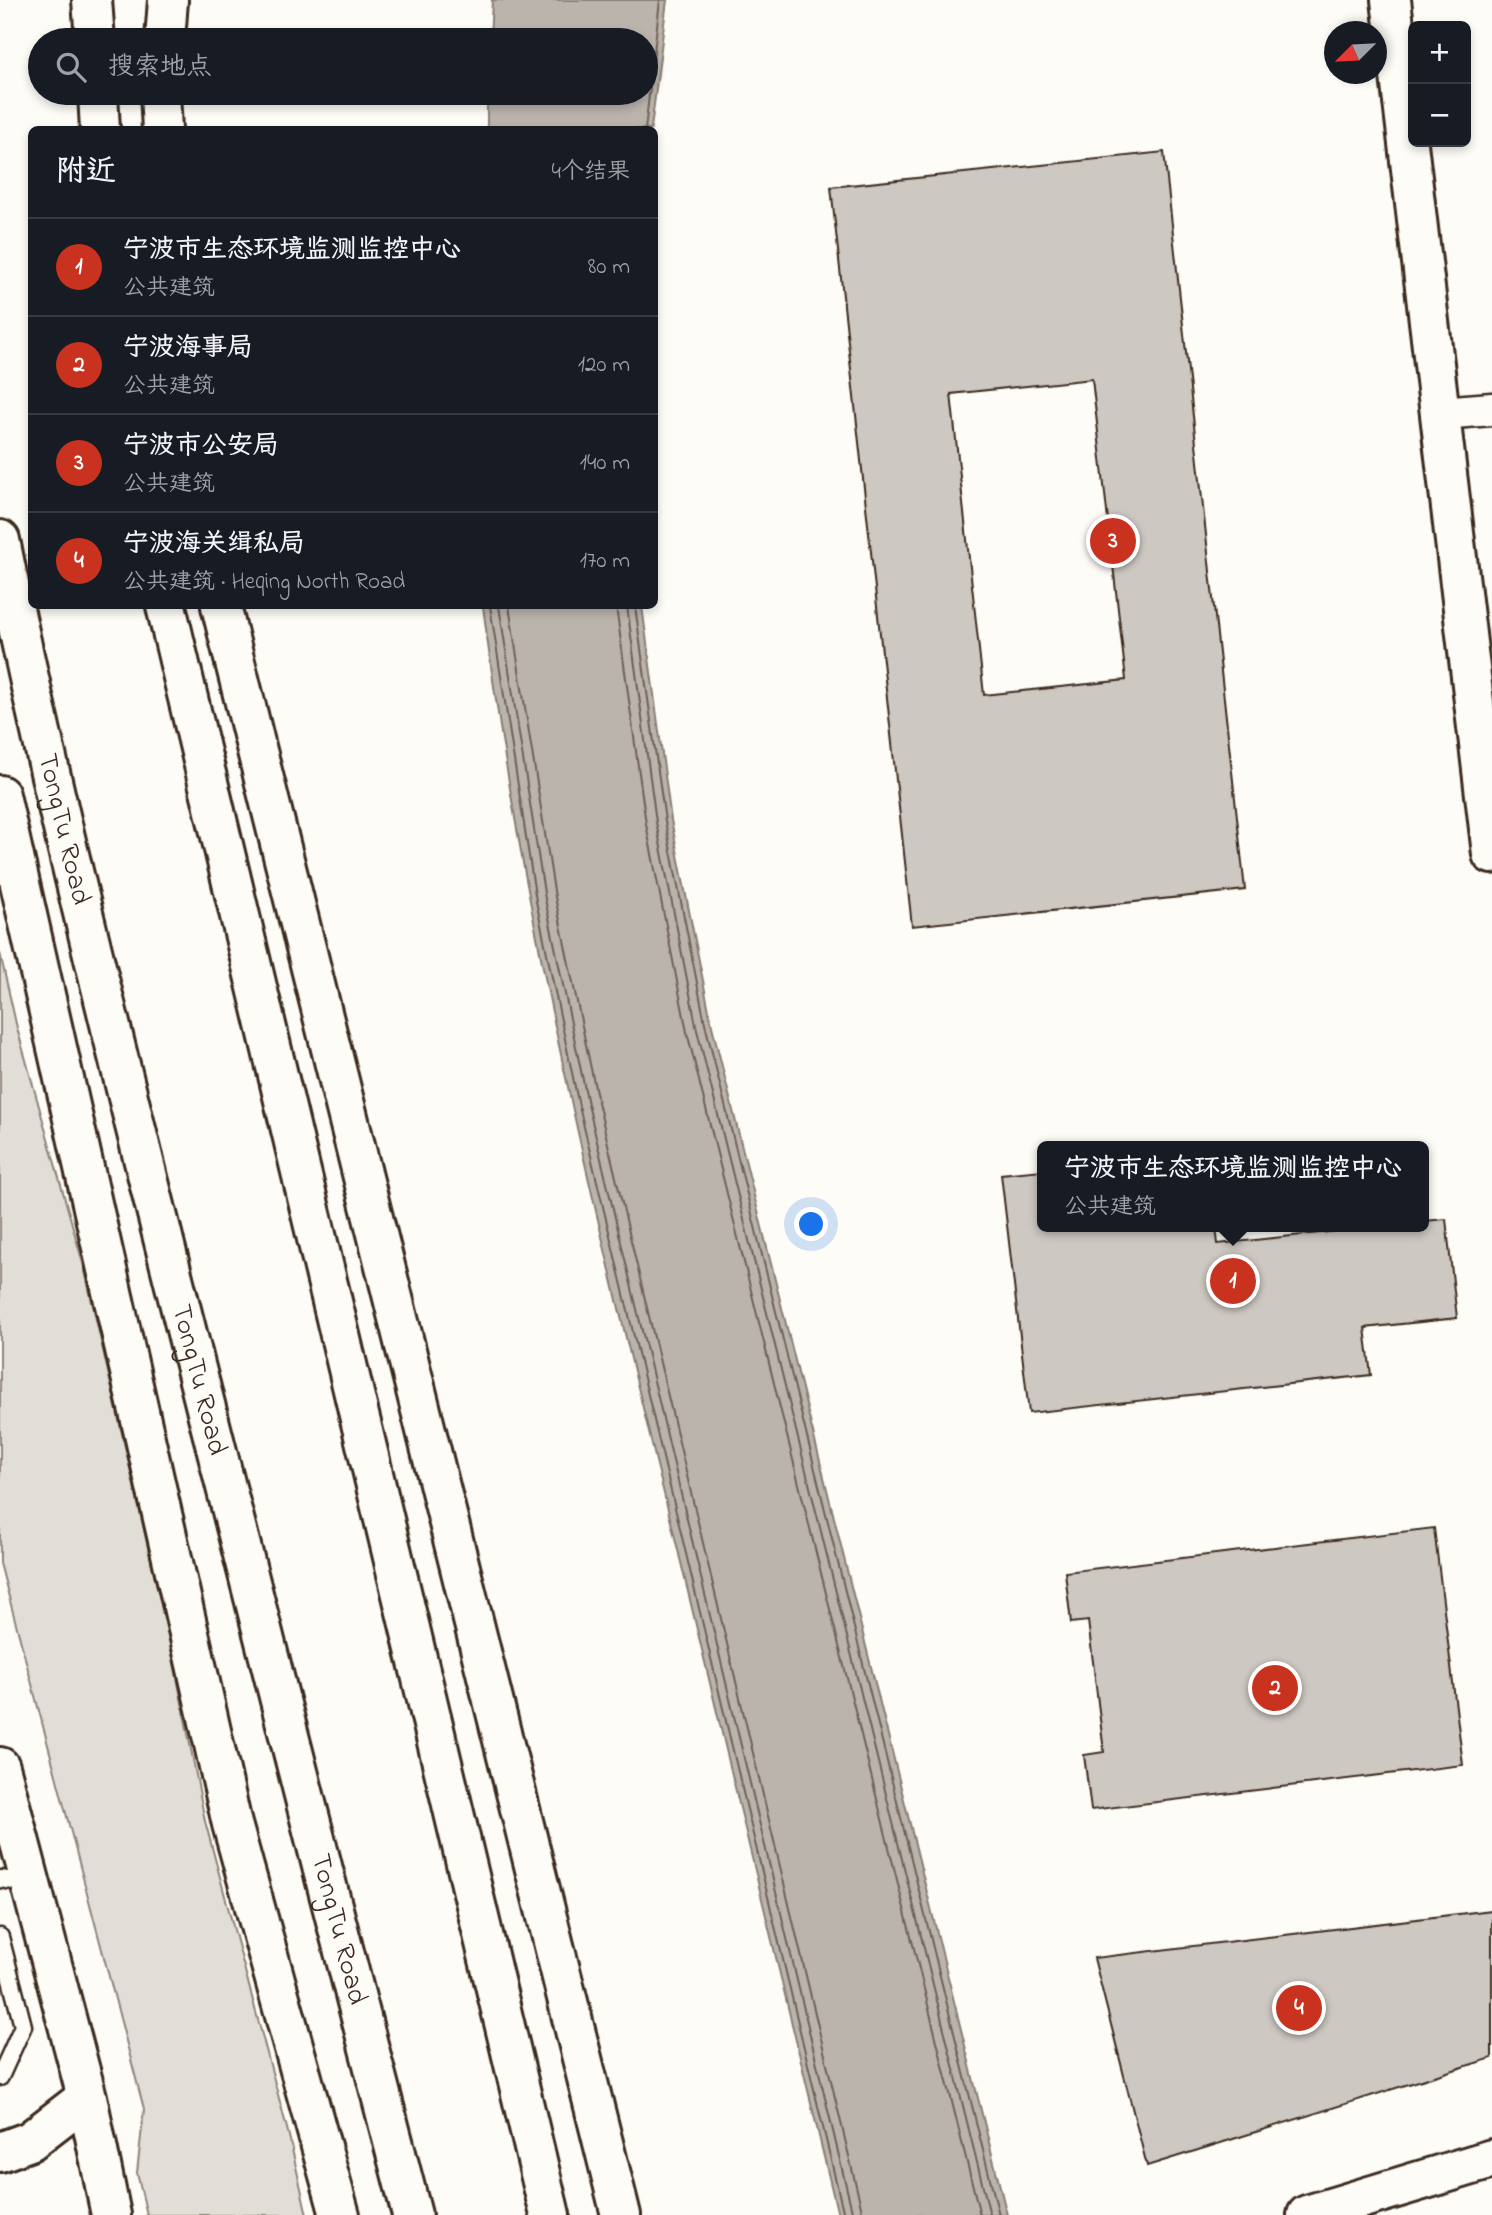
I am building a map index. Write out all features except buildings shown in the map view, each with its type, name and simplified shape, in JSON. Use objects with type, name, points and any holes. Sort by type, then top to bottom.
[{"type":"main road","points":[[92,0],[94,28]]},
{"type":"main road","points":[[166,28],[168,0]]},
{"type":"main road","points":[[1391,0],[1492,854]]},
{"type":"main road","points":[[99,105],[100,126]]},
{"type":"main road","points":[[161,105],[162,126]]},
{"type":"main road","name":"TongTu Road","points":[[0,540],[33,704],[91,949],[270,1669],[412,2215]]},
{"type":"main road","points":[[167,609],[550,2215]]},
{"type":"main road","points":[[222,609],[621,2215]]},
{"type":"main road","points":[[0,796],[232,1824],[340,2215]]},
{"type":"main road","points":[[0,1767],[15,1881],[88,2097],[111,2215]]},
{"type":"main road","points":[[0,2152],[30,2141],[88,2097]]},
{"type":"main road","points":[[1307,2215],[1492,2159]]},
{"type":"street","points":[[1440,413],[1492,410]]},
{"type":"lane","points":[[0,1937],[23,2026],[0,2077]]},
{"type":"shaded area","points":[[0,953],[17,1028],[84,1267],[172,1652],[205,1821],[289,2136],[307,2215],[147,2215],[137,2173],[144,2109],[0,1563]]},
{"type":"water","points":[[492,0],[667,0],[658,73],[658,28],[491,28]]},
{"type":"water","points":[[487,105],[654,105],[651,126],[487,126]]},
{"type":"water","points":[[483,609],[642,609],[671,820],[712,1026],[1007,2215],[838,2215],[592,1196],[542,961],[500,725]]},
{"type":"place","name":"宁波市公安局","points":[[1113,541]]},
{"type":"place","name":"宁波市生态环境监测监控中心","points":[[1233,1281]]},
{"type":"place","name":"宁波海事局","points":[[1275,1688]]},
{"type":"place","name":"宁波海关缉私局","points":[[1299,2008]]}]
